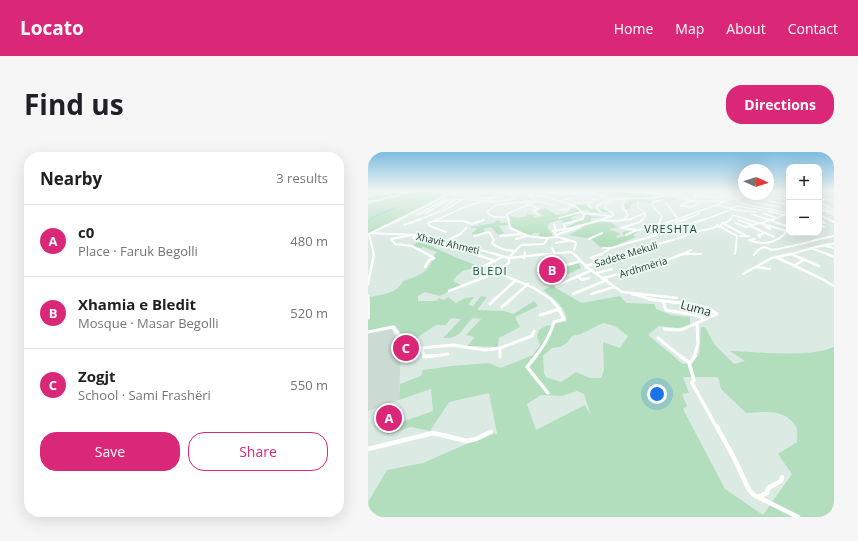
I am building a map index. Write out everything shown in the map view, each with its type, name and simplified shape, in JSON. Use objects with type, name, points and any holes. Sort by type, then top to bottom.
[{"type":"street","points":[[368,284],[374,254],[373,245],[369,238],[369,234],[420,208]]},
{"type":"street","points":[[422,208],[435,208]]},
{"type":"street","points":[[426,213],[435,208]]},
{"type":"street","points":[[404,225],[449,208]]},
{"type":"street","points":[[446,232],[428,224],[428,222],[462,208]]},
{"type":"street","points":[[492,208],[488,211],[488,215],[495,217],[508,217]]},
{"type":"street","points":[[522,208],[508,213],[510,228],[527,236],[548,238],[558,237],[576,243],[572,251],[585,266],[622,292],[677,298]]},
{"type":"street","points":[[538,208],[533,211],[539,215]]},
{"type":"street","points":[[560,210],[569,208]]},
{"type":"street","points":[[565,229],[564,224],[582,220],[584,217],[583,213],[578,208]]},
{"type":"street","points":[[598,208],[602,212]]},
{"type":"street","points":[[606,208],[614,214],[611,217]]},
{"type":"street","points":[[618,220],[628,216],[623,208]]},
{"type":"street","points":[[639,208],[645,214]]},
{"type":"street","points":[[653,208],[660,213],[662,217],[658,226]]},
{"type":"street","points":[[669,208],[677,215],[678,219]]},
{"type":"street","points":[[639,232],[709,208]]},
{"type":"street","points":[[729,208],[756,212]]},
{"type":"street","points":[[749,208],[760,210]]},
{"type":"street","points":[[764,208],[786,212]]},
{"type":"street","points":[[418,215],[428,209]]},
{"type":"street","points":[[603,248],[611,248],[667,232],[733,209]]},
{"type":"street","points":[[822,209],[833,211]]},
{"type":"street","points":[[822,209],[833,211]]},
{"type":"street","points":[[822,209],[834,215]]},
{"type":"street","points":[[768,211],[784,215]]},
{"type":"street","points":[[676,222],[698,214],[699,212]]},
{"type":"street","points":[[559,218],[583,213],[611,217]]},
{"type":"street","points":[[764,213],[777,218]]},
{"type":"street","points":[[601,220],[633,219],[645,214]]},
{"type":"street","points":[[636,230],[621,227],[640,222],[645,214]]},
{"type":"street","points":[[752,214],[786,226]]},
{"type":"street","points":[[626,235],[636,230],[658,226],[667,232],[687,233],[702,231],[730,220],[733,215],[761,223],[770,228],[787,231],[779,240],[754,243],[749,240],[755,239]]},
{"type":"street","points":[[738,220],[753,224],[761,223],[784,215]]},
{"type":"street","points":[[822,216],[834,222]]},
{"type":"street","points":[[556,231],[611,217]]},
{"type":"street","points":[[436,219],[432,222],[463,221],[472,224],[484,220]]},
{"type":"street","points":[[722,223],[745,236]]},
{"type":"street","points":[[736,223],[745,227],[753,224]]},
{"type":"street","points":[[554,224],[556,231],[553,231],[558,237]]},
{"type":"street","points":[[717,225],[736,236],[735,254]]},
{"type":"street","points":[[750,226],[774,237]]},
{"type":"street","points":[[556,235],[580,227]]},
{"type":"street","points":[[446,241],[460,234],[466,228]]},
{"type":"street","points":[[755,232],[760,230]]},
{"type":"street","points":[[474,236],[489,232],[494,240],[492,243],[506,250],[516,251]]},
{"type":"street","points":[[589,239],[602,233]]},
{"type":"street","name":"Sadete Mekuli","points":[[585,266],[686,236],[687,233]]},
{"type":"street","points":[[760,237],[758,235],[766,233]]},
{"type":"street","name":"Xhavit Ahmeti","points":[[369,234],[416,235],[446,241],[509,258],[524,258],[572,251]]},
{"type":"street","points":[[500,236],[522,234]]},
{"type":"street","points":[[412,235],[391,239],[395,244],[402,243],[419,249],[434,258],[429,260],[425,266]]},
{"type":"street","points":[[416,235],[413,238],[418,239]]},
{"type":"street","points":[[516,239],[527,236]]},
{"type":"street","points":[[740,236],[749,236]]},
{"type":"street","points":[[754,255],[758,250],[764,247],[771,250],[796,246],[804,242],[834,236]]},
{"type":"street","points":[[449,291],[495,273],[509,263],[509,258],[521,245],[544,244],[548,238]]},
{"type":"street","points":[[556,243],[569,240]]},
{"type":"street","points":[[461,245],[455,248],[495,261]]},
{"type":"street","points":[[743,274],[769,259],[804,252],[819,245],[833,246]]},
{"type":"street","points":[[552,248],[555,254]]},
{"type":"street","points":[[591,258],[602,254],[611,248]]},
{"type":"street","points":[[811,248],[833,256]]},
{"type":"street","name":"Ardhmëria","points":[[603,278],[639,270],[691,250]]},
{"type":"street","points":[[524,258],[526,252]]},
{"type":"street","points":[[602,254],[609,259]]},
{"type":"street","name":"Ardhmëria","points":[[683,254],[701,254]]},
{"type":"street","points":[[790,254],[819,266]]},
{"type":"street","points":[[484,266],[502,257]]},
{"type":"street","points":[[776,257],[821,277],[834,286]]},
{"type":"street","points":[[794,266],[803,260]]},
{"type":"street","points":[[555,268],[581,261]]},
{"type":"street","points":[[757,267],[770,269]]},
{"type":"street","points":[[597,274],[612,269]]},
{"type":"street","points":[[556,286],[592,270]]},
{"type":"street","points":[[478,272],[495,273],[528,284],[547,294],[560,309],[564,319],[554,322],[551,333],[545,345],[527,367],[548,393]]},
{"type":"street","points":[[577,276],[582,280],[589,278]]},
{"type":"street","points":[[490,304],[516,280]]},
{"type":"street","points":[[573,294],[607,280]]},
{"type":"street","points":[[502,307],[528,284]]},
{"type":"street","points":[[591,294],[614,287]]},
{"type":"street","name":"Luma","points":[[632,294],[644,299],[693,305],[713,310],[717,314],[681,330],[664,329]]},
{"type":"street","points":[[368,296],[368,318]]},
{"type":"street","name":"Luma","points":[[663,302],[666,310],[695,315],[706,319]]},
{"type":"street","points":[[540,315],[560,309]]},
{"type":"street","name":"Luma","points":[[689,363],[693,360],[697,348],[697,324]]},
{"type":"street","points":[[368,332],[393,327],[406,346],[422,348],[453,345],[485,350],[500,348],[532,336],[534,331]]},
{"type":"street","points":[[658,338],[689,363],[694,380],[692,383],[734,458],[749,490],[758,497],[798,517]]},
{"type":"street","points":[[422,348],[424,357],[448,354]]},
{"type":"street","points":[[500,348],[500,357]]},
{"type":"street","points":[[368,449],[433,433],[471,441],[491,432]]},
{"type":"street","points":[[758,497],[767,493],[768,488],[781,481],[782,477]]},
{"type":"shaded area","points":[[391,328],[401,348],[399,400],[368,411],[368,333]]},
{"type":"green space","points":[[368,208],[418,208],[368,234]]},
{"type":"green space","points":[[545,208],[557,215],[566,214],[571,209],[603,209],[609,212],[590,212],[589,210],[579,211],[581,214],[570,218],[572,220],[585,218],[586,215],[601,218],[591,218],[591,221],[610,222],[618,227],[609,229],[621,234],[616,236],[617,238],[625,236],[622,233],[625,231],[637,232],[633,235],[636,237],[610,248],[600,247],[591,239],[569,235],[585,226],[579,224],[567,229],[567,227],[575,223],[564,223],[561,220],[549,223],[547,227],[554,237],[538,237],[540,233],[534,233],[531,235],[523,233],[517,231],[511,225],[499,226],[504,233],[498,235],[491,227],[484,229],[485,232],[476,235],[471,234],[477,228],[471,227],[494,223],[499,220],[501,223],[511,222],[509,215],[518,218],[527,216],[527,214],[536,215],[533,216],[535,218],[544,216],[537,211]]},
{"type":"green space","points":[[426,238],[428,239],[423,242],[478,266],[464,271],[457,276],[453,281],[461,285],[440,296],[425,292],[418,296],[418,301],[437,301],[439,298],[444,300],[448,297],[456,303],[465,298],[474,297],[468,305],[473,306],[481,296],[487,297],[477,310],[504,311],[513,314],[534,301],[538,306],[515,317],[520,327],[499,338],[498,347],[467,346],[475,337],[466,335],[481,319],[473,318],[457,335],[449,338],[443,338],[461,319],[451,318],[446,325],[436,325],[415,339],[405,339],[395,325],[368,331],[368,296],[370,297],[389,293],[397,289],[403,281],[422,273],[436,258],[433,256],[437,252],[423,247],[411,246]]},
{"type":"green space","points":[[579,263],[581,268],[555,280],[552,286],[582,303],[620,296],[626,303],[654,304],[656,309],[671,315],[690,317],[690,325],[678,328],[659,326],[648,335],[683,364],[692,363],[699,354],[701,327],[705,327],[715,345],[734,364],[745,361],[730,351],[797,353],[811,352],[834,347],[834,517],[368,517],[368,502],[387,470],[423,463],[491,433],[497,434],[489,393],[449,402],[430,431],[411,427],[387,435],[387,427],[433,411],[431,389],[399,400],[400,384],[421,376],[423,370],[489,363],[501,368],[533,355],[540,345],[537,337],[539,330],[546,326],[567,321],[562,307],[543,290],[550,287],[553,281],[549,278],[559,273],[557,269]],"holes":[[[603,323],[615,326],[628,336],[620,348],[603,342],[604,370],[601,378],[590,378],[576,372],[561,382],[546,377],[544,373],[543,356],[552,348],[560,347],[567,343],[572,336],[581,334]],[[683,377],[718,377],[721,389],[746,413],[774,412],[792,421],[796,427],[797,442],[778,454],[792,474],[763,515],[725,489],[683,409],[687,406],[682,394],[689,393]],[[577,391],[584,394],[591,416],[585,405],[536,430],[527,404],[541,395],[562,396]]]},
{"type":"waterway","points":[[368,222],[372,218],[394,208]]},
{"type":"place","name":"Xhamia e Bledit","points":[[552,270]]},
{"type":"place","name":"Zogjt","points":[[406,348]]},
{"type":"place","name":"c0","points":[[389,418]]},
{"type":"district","name":"VRESHTA","points":[[671,228]]},
{"type":"district","name":"BLEDI","points":[[490,270]]}]
